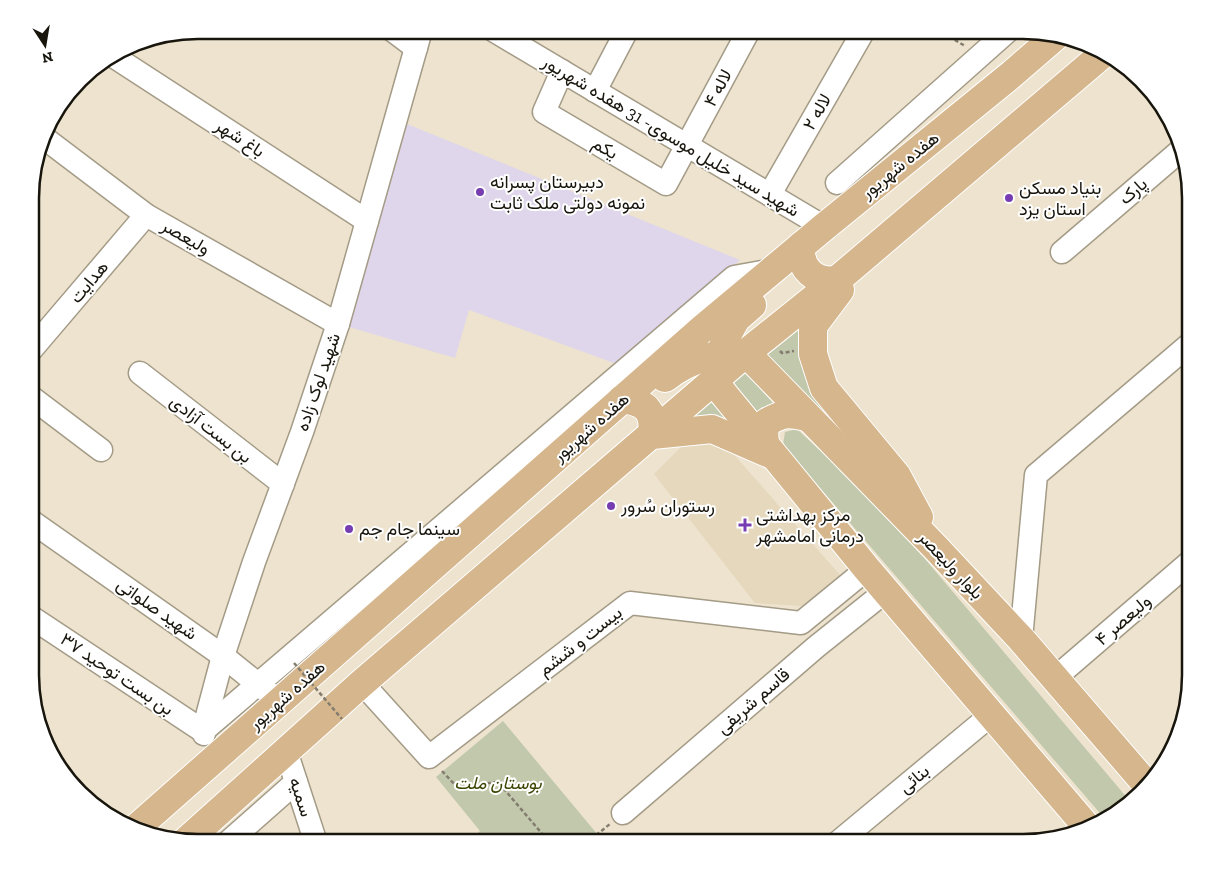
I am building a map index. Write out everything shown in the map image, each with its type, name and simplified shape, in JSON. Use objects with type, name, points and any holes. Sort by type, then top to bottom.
[{"type":"main road","name":"هفده شهریور","points":[[141,824],[279,702],[576,426],[622,399],[824,226],[1050,41]]},
{"type":"main road","points":[[194,834],[362,683],[746,353],[837,280],[1098,58]]},
{"type":"main road","points":[[801,246],[800,254],[806,270],[820,279],[828,281],[837,280]]},
{"type":"main road","points":[[714,382],[725,339],[736,319],[784,277],[801,246]]},
{"type":"main road","points":[[870,250],[813,326],[813,354],[824,388],[896,476],[935,547]]},
{"type":"main road","points":[[622,399],[647,390],[681,366],[698,358],[746,353]]},
{"type":"main road","name":"بلوار ولیعصر","points":[[746,353],[935,547],[1021,639],[1143,780]]},
{"type":"main road","points":[[714,382],[886,592],[1083,822]]},
{"type":"main road","points":[[622,399],[635,401],[644,406],[651,414],[653,424],[652,435]]},
{"type":"main road","points":[[770,450],[764,432],[767,422],[782,414],[808,417]]},
{"type":"main road","points":[[652,435],[712,429],[770,450]]},
{"type":"street","name":"شهید لوک زاده","points":[[203,731],[224,656],[254,562],[338,324],[418,39]]},
{"type":"street","name":"شهید سید خلیل موسوی- 31 هفده شهریور","points":[[510,39],[824,226]]},
{"type":"street","points":[[595,91],[622,39]]},
{"type":"street","name":"لاله ۴","points":[[687,145],[744,39]]},
{"type":"street","name":"لاله ۲","points":[[770,194],[859,39]]},
{"type":"street","points":[[838,183],[999,39]]},
{"type":"street","points":[[981,55],[1012,74]]},
{"type":"street","name":"باغ شهر","points":[[119,60],[367,221]]},
{"type":"street","name":"یکم","points":[[562,71],[544,112],[666,184],[687,145]]},
{"type":"street","name":"ولیعصر","points":[[49,142],[146,215],[338,324]]},
{"type":"street","name":"پارک","points":[[1062,252],[1176,154]]},
{"type":"street","name":"هدایت","points":[[39,341],[146,215]]},
{"type":"street","points":[[212,761],[203,731],[259,683],[576,426],[734,277],[773,270]]},
{"type":"street","points":[[1021,639],[1036,475],[1182,350]]},
{"type":"street","name":"بن بست آزادی","points":[[140,374],[283,484]]},
{"type":"street","points":[[39,403],[101,450]]},
{"type":"street","name":"شهید صلواتی","points":[[39,527],[224,656],[259,683],[279,702]]},
{"type":"street","points":[[816,647],[801,623],[867,569]]},
{"type":"street","name":"ولیعصر ۴","points":[[1054,678],[1182,569]]},
{"type":"street","name":"قاسم شریفی","points":[[623,813],[816,647],[886,592]]},
{"type":"street","name":"بیست و ششم","points":[[429,757],[630,603],[801,623]]},
{"type":"street","name":"بن بست توحید ۳۷","points":[[39,622],[203,731]]},
{"type":"street","points":[[362,683],[429,757]]},
{"type":"street","name":"بنائی","points":[[848,834],[991,715]]},
{"type":"street","name":"سمیه","points":[[286,751],[313,834]]},
{"type":"street","points":[[237,834],[296,782]]},
{"type":"path","points":[[953,39],[981,55]]},
{"type":"path","points":[[294,663],[342,719]]},
{"type":"path","points":[[429,757],[457,787],[498,782],[542,834]]},
{"type":"path","points":[[597,834],[623,813]]},
{"type":"shaded area","name":"دبیرستان پسرانه نمونه دولتی ملک ثابت","points":[[407,124],[740,260],[622,366],[469,310],[455,358],[349,327]]},
{"type":"shaded area","name":"مرکز بهداشتی درمانی امامشهر","points":[[707,439],[729,449],[840,575],[802,606],[755,603],[654,474],[684,444]]},
{"type":"green space","points":[[804,323],[855,445],[848,447],[762,351]]},
{"type":"green space","points":[[742,368],[774,404],[761,416],[733,382],[734,373]]},
{"type":"green space","points":[[709,396],[752,439],[669,430]]},
{"type":"green space","points":[[797,429],[846,475],[925,559],[1126,796],[1101,814],[783,445],[785,432]]},
{"type":"green space","name":"بوستان ملت","points":[[503,721],[597,834],[476,834],[480,831],[436,777]]},
{"type":"place","name":"دبیرستان پسرانه نمونه دولتی ملک ثابت","points":[[480,192]]},
{"type":"place","name":"بنیاد مسکن استان یزد","points":[[1009,198]]},
{"type":"place","name":"رستوران سُرور","points":[[611,506]]},
{"type":"place","name":"مرکز بهداشتی درمانی امامشهر","points":[[745,525]]},
{"type":"place","name":"سینما جام جم","points":[[349,529]]}]
